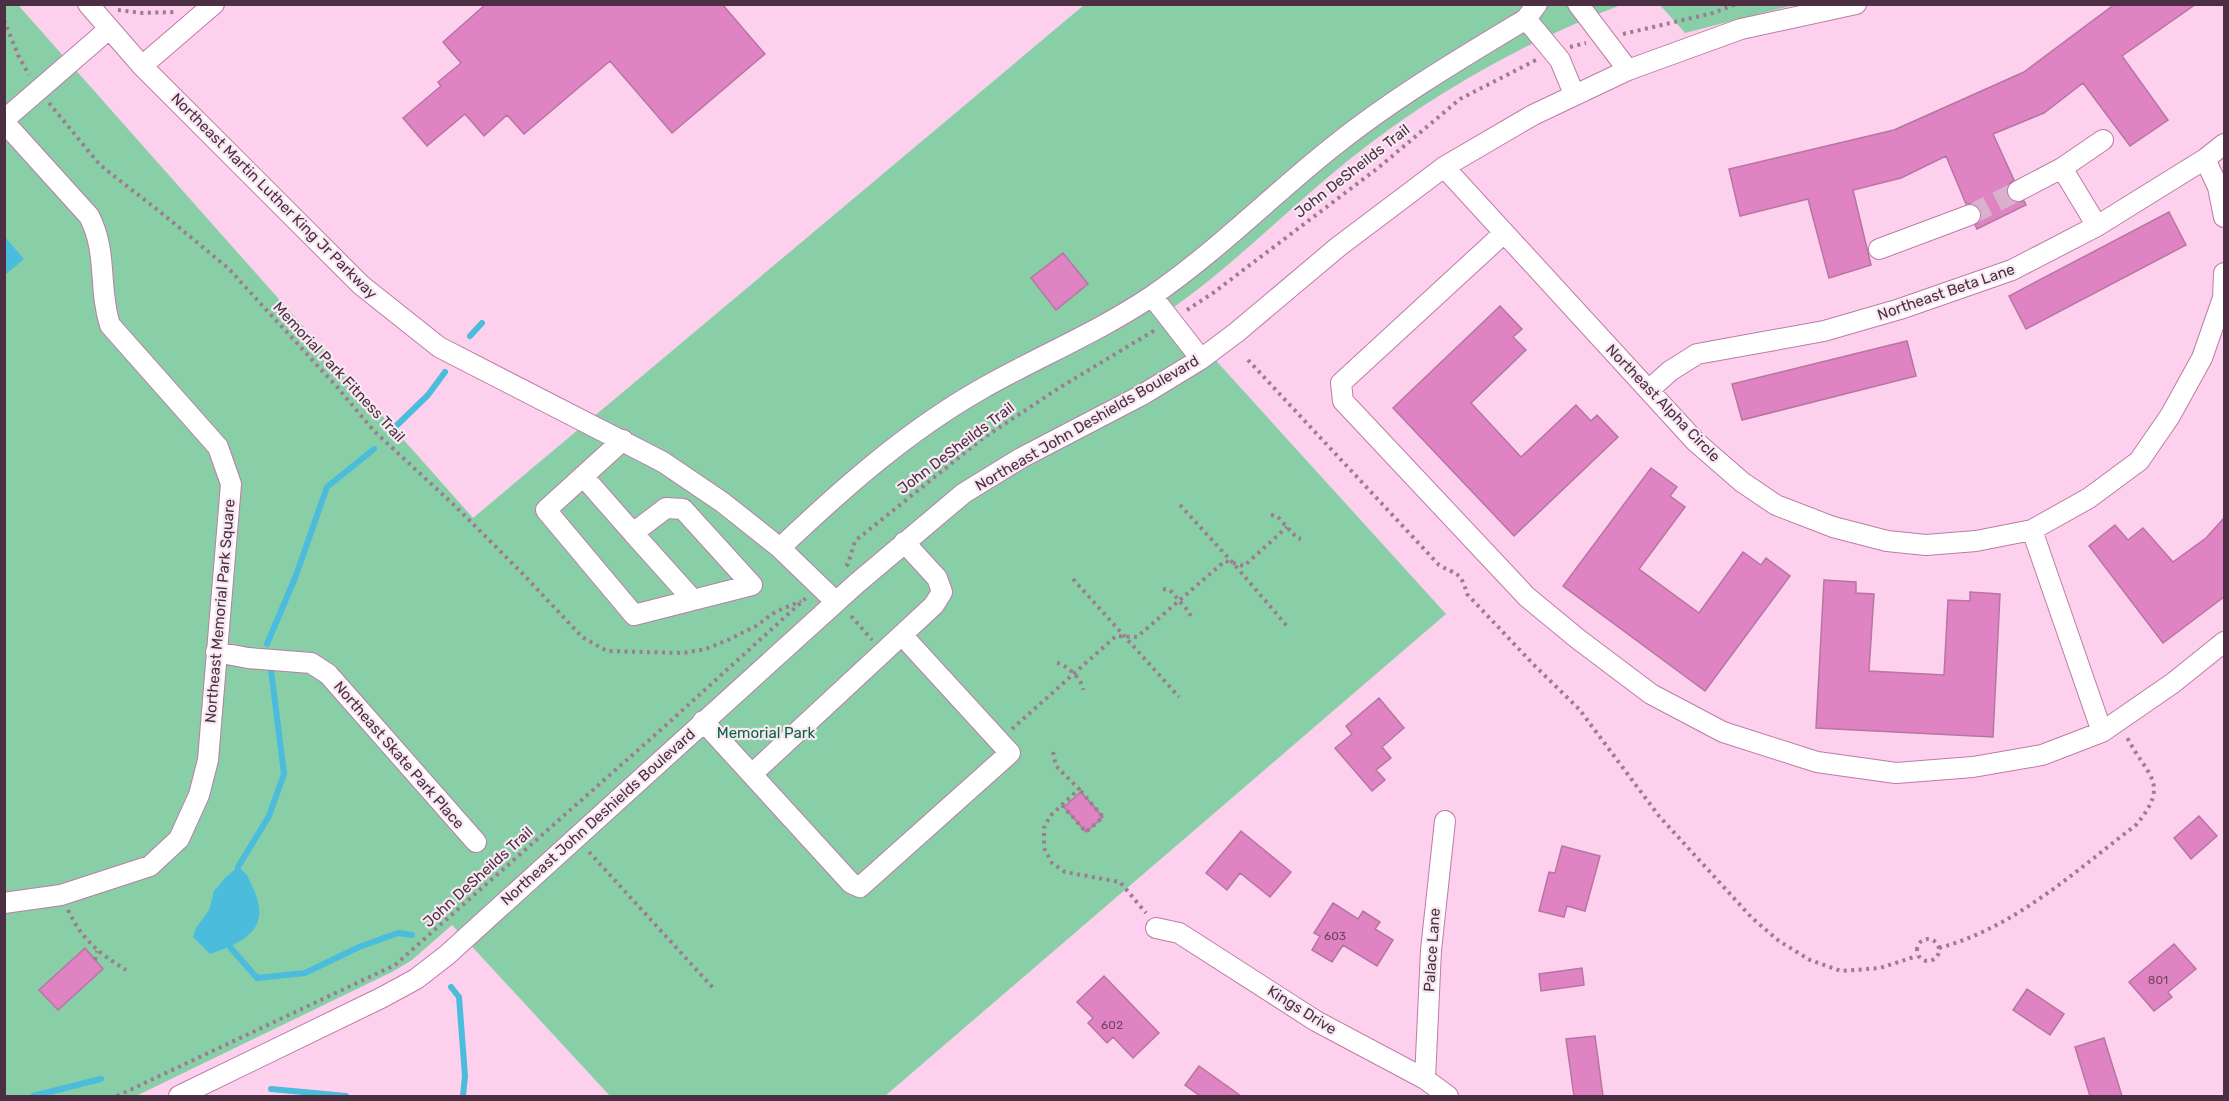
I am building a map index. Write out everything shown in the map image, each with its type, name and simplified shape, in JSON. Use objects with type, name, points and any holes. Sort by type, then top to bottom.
[{"type":"street","name":"Northeast Martin Luther King Jr Parkway","points":[[88,4],[111,19],[142,66],[361,285],[439,347],[663,462],[722,502],[780,548],[836,602]]},
{"type":"street","points":[[142,66],[214,4]]},
{"type":"street","points":[[1578,4],[1628,70]]},
{"type":"street","name":"Northeast John Deshields Boulevard","points":[[179,1096],[381,999],[416,979],[447,955],[836,602],[964,494],[1021,458],[1142,395],[1201,359],[1237,332],[1338,247],[1444,167],[1522,121],[1628,70],[1742,29],[1856,4]]},
{"type":"street","points":[[780,548],[847,486],[930,423],[977,391],[1109,322],[1152,296],[1204,257],[1331,148],[1392,101],[1532,12],[1560,60],[1574,94]]},
{"type":"street","points":[[4,121],[111,19]]},
{"type":"street","name":"Northeast Memorial Park Square","points":[[4,121],[89,216],[96,230],[102,252],[105,307],[110,325],[219,447],[231,484],[208,760],[199,795],[179,839],[150,866],[62,895],[4,903]]},
{"type":"street","points":[[2019,191],[2062,168],[2103,141]]},
{"type":"street","name":"Northeast Beta Lane","points":[[1649,390],[1670,371],[1697,354],[1824,332],[1900,309],[2012,270],[2097,226],[2205,159],[2224,144]]},
{"type":"street","points":[[2205,159],[2218,188],[2224,218]]},
{"type":"street","name":"Northeast Alpha Circle","points":[[1444,167],[1696,442],[1742,482],[1776,505],[1833,527],[1887,542],[1926,545],[1976,541],[2032,530],[2089,498],[2139,461],[2170,416],[2202,358],[2223,298],[2224,273]]},
{"type":"street","points":[[2062,168],[2097,226]]},
{"type":"street","points":[[1879,249],[1970,215]]},
{"type":"street","points":[[1504,232],[1341,383],[1343,401],[1527,597],[1651,694],[1723,732],[1817,762],[1896,773],[1973,767],[2042,755],[2102,732],[2173,683],[2224,642]]},
{"type":"street","points":[[1152,296],[1201,359]]},
{"type":"street","points":[[623,440],[546,510],[634,615],[752,585],[682,509],[666,508],[633,533]]},
{"type":"street","points":[[583,476],[693,600]]},
{"type":"street","points":[[2032,530],[2102,732]]},
{"type":"street","points":[[752,774],[934,605],[942,592],[937,578],[904,543]]},
{"type":"street","points":[[704,721],[852,883],[860,887],[1010,753],[902,635]]},
{"type":"street","name":"Northeast Skate Park Place","points":[[216,652],[248,658],[310,663],[328,674],[476,842]]},
{"type":"street","name":"Palace Lane","points":[[1425,1079],[1431,950],[1445,820]]},
{"type":"street","name":"Kings Drive","points":[[1156,928],[1179,933],[1316,1021],[1425,1079],[1448,1096]]},
{"type":"path","points":[[1615,36],[1713,13],[1736,4]]},
{"type":"path","points":[[111,19],[142,13],[176,12],[182,9]]},
{"type":"path","name":"Memorial Park Fitness Trail","points":[[4,20],[18,55],[39,90],[100,165],[228,268],[338,388],[374,431],[524,574],[582,637],[607,651],[672,653],[695,651],[730,639],[756,626],[775,612],[805,599]]},
{"type":"path","points":[[1565,48],[1594,41]]},
{"type":"path","name":"John DeSheilds Trail","points":[[1182,313],[1213,293],[1378,168],[1460,99],[1541,58]]},
{"type":"path","name":"John DeSheilds Trail","points":[[839,571],[848,564],[855,541],[982,439],[1059,388],[1156,329]]},
{"type":"path","points":[[1248,360],[1439,565],[1456,572],[1462,579],[1467,594],[1579,709],[1659,816],[1752,918],[1794,951],[1827,967],[1841,971],[1880,968],[1917,956]]},
{"type":"path","points":[[1179,505],[1287,626]]},
{"type":"path","points":[[1277,510],[1274,516],[1298,540]]},
{"type":"path","points":[[1023,719],[1116,636],[1137,638],[1225,561],[1244,566],[1287,527]]},
{"type":"path","points":[[1073,579],[1179,697]]},
{"type":"path","points":[[1163,589],[1170,587],[1191,614]]},
{"type":"path","name":"John DeSheilds Trail","points":[[117,1096],[395,965],[594,790],[805,599]]},
{"type":"path","points":[[851,616],[883,653]]},
{"type":"path","points":[[1057,663],[1063,661],[1085,687]]},
{"type":"path","points":[[1939,948],[2005,922],[2031,906],[2136,825],[2149,809],[2155,793],[2151,777],[2145,764],[2132,747],[2119,720]]},
{"type":"path","points":[[1053,752],[1056,766],[1103,817],[1086,832],[1062,805]]},
{"type":"path","points":[[1079,789],[1071,799],[1050,816],[1044,828],[1044,848],[1052,863],[1065,872],[1120,882],[1142,907],[1156,928]]},
{"type":"path","points":[[589,852],[714,988]]},
{"type":"path","points":[[62,895],[74,924],[97,951],[126,970]]},
{"type":"path","points":[[1917,956],[1918,945],[1924,939],[1931,939],[1939,948]]},
{"type":"path","points":[[1917,956],[1923,961],[1930,962],[1936,958],[1939,948]]},
{"type":"path","points":[[95,960],[97,951]]},
{"type":"green space","name":"Memorial Park","points":[[5,5],[18,5],[473,518],[1084,5],[1621,5],[1523,48],[1430,101],[1346,162],[1222,270],[1170,310],[1446,614],[885,1096],[610,1096],[452,925],[412,960],[392,972],[136,1096],[5,1096]]},
{"type":"green space","points":[[1660,5],[1794,5],[1685,33]]},
{"type":"water","points":[[5,237],[24,259],[4,275]]},
{"type":"water","points":[[238,867],[248,877],[254,890],[258,903],[257,924],[244,939],[210,954],[193,937],[196,928],[209,910],[214,891]]},
{"type":"building","points":[[486,4],[722,4],[765,54],[672,133],[610,61],[524,134],[507,115],[484,136],[465,114],[427,146],[403,118],[441,86],[438,82],[461,63],[443,42]]},
{"type":"building","points":[[2115,4],[2196,4],[2122,56],[2168,120],[2130,146],[2083,83],[2044,113],[1993,134],[2014,180],[2008,185],[2007,196],[2012,201],[2024,201],[2026,205],[1977,229],[1975,225],[1982,218],[1981,210],[1973,203],[1966,204],[1946,156],[1901,178],[1853,190],[1871,265],[1829,278],[1808,199],[1740,216],[1729,169],[1894,130],[2024,72]]},
{"type":"building","points":[[2169,212],[2186,245],[2026,329],[2009,296]]},
{"type":"building","points":[[1063,253],[1088,284],[1056,310],[1031,278]]},
{"type":"building","points":[[1500,306],[1522,329],[1513,337],[1526,350],[1471,403],[1521,457],[1576,405],[1591,421],[1597,415],[1618,437],[1514,536],[1393,408]]},
{"type":"building","points":[[1907,341],[1916,376],[1742,420],[1732,384]]},
{"type":"building","points":[[1651,468],[1677,487],[1670,496],[1685,507],[1639,569],[1699,613],[1743,552],[1761,565],[1766,558],[1790,576],[1705,691],[1563,586]]},
{"type":"building","points":[[2224,518],[2224,597],[2163,643],[2089,546],[2115,525],[2128,540],[2143,528],[2173,562],[2206,538]]},
{"type":"building","points":[[1824,580],[1856,582],[1856,593],[1874,594],[1869,671],[1944,675],[1948,600],[1970,601],[1970,592],[2000,594],[1993,737],[1816,728]]},
{"type":"building","points":[[1379,698],[1404,728],[1382,747],[1391,758],[1376,770],[1385,780],[1372,791],[1335,748],[1352,734],[1346,726]]},
{"type":"building","points":[[1081,792],[1103,817],[1086,832],[1064,807]]},
{"type":"building","points":[[2199,816],[2217,836],[2191,859],[2174,838]]},
{"type":"building","points":[[1241,831],[1291,872],[1270,897],[1240,873],[1227,890],[1206,873]]},
{"type":"building","points":[[1562,846],[1600,856],[1585,911],[1567,906],[1564,917],[1539,911],[1549,872],[1555,873]]},
{"type":"building","points":[[1333,903],[1358,919],[1363,911],[1380,922],[1375,929],[1393,940],[1377,966],[1343,945],[1332,962],[1312,950],[1320,936],[1314,933]]},
{"type":"building","points":[[2174,944],[2196,969],[2168,992],[2172,997],[2154,1011],[2129,982]]},
{"type":"building","points":[[85,948],[103,969],[58,1010],[39,990]]},
{"type":"building","points":[[1582,968],[1584,985],[1541,991],[1539,974]]},
{"type":"building","points":[[1104,976],[1159,1033],[1133,1058],[1113,1037],[1107,1043],[1088,1023],[1093,1018],[1077,1002]]},
{"type":"building","points":[[2027,989],[2064,1014],[2050,1035],[2013,1010]]},
{"type":"building","points":[[1595,1036],[1603,1096],[1574,1096],[1566,1039]]},
{"type":"building","points":[[2104,1038],[2122,1096],[2090,1096],[2075,1047]]},
{"type":"building","points":[[1199,1066],[1241,1096],[1200,1096],[1185,1085]]},
{"type":"waterway","points":[[470,336],[482,323]]},
{"type":"waterway","points":[[392,430],[428,395],[445,372]]},
{"type":"waterway","points":[[267,644],[295,578],[327,487],[374,449]]},
{"type":"waterway","points":[[238,874],[238,867],[269,816],[284,774],[271,670]]},
{"type":"waterway","points":[[230,941],[230,947],[257,978],[305,973],[359,947],[398,933],[412,935]]},
{"type":"waterway","points":[[451,987],[459,997],[465,1076],[463,1096]]},
{"type":"waterway","points":[[33,1096],[101,1079]]},
{"type":"waterway","points":[[271,1089],[346,1096]]},
{"type":"tunnel","points":[[1970,215],[2018,191]]}]
